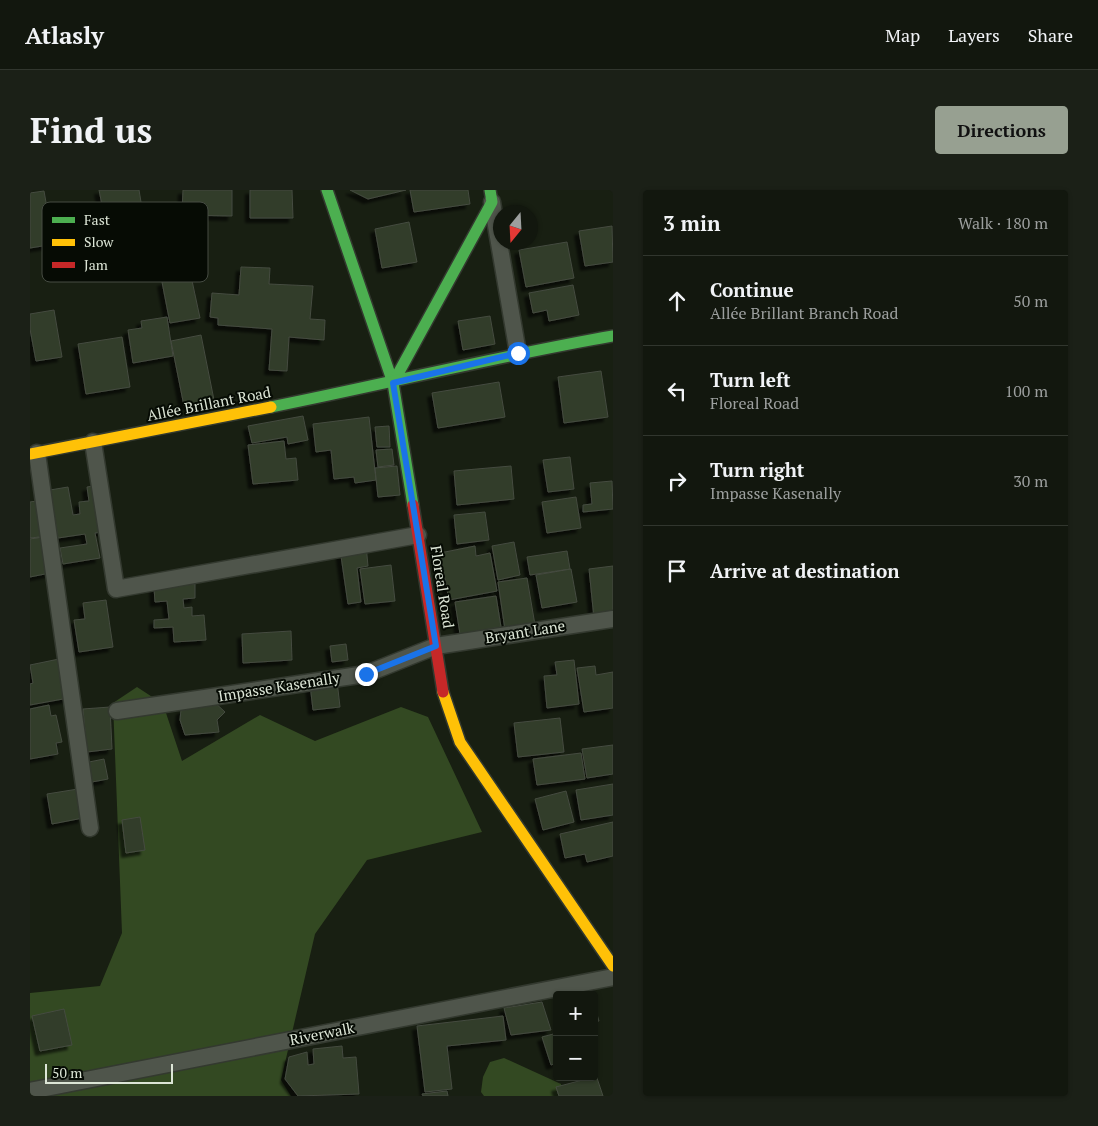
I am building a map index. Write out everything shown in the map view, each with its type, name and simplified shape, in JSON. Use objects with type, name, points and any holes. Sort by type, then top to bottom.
[{"type":"main road","name":"Floreal Road","points":[[327,190],[393,383],[444,697],[460,742],[613,966]]},
{"type":"main road","points":[[393,383],[491,196]]},
{"type":"main road","name":"Allée Brillant Road","points":[[33,453],[393,383],[518,353],[613,336]]},
{"type":"street","points":[[491,196],[518,353]]},
{"type":"street","points":[[93,442],[116,589],[418,535]]},
{"type":"street","points":[[33,453],[90,828]]},
{"type":"street","name":"Bryant Lane","points":[[436,646],[613,619]]},
{"type":"street","name":"Impasse Kasenally","points":[[117,711],[366,674],[436,646]]},
{"type":"street","name":"Riverwalk","points":[[30,1091],[613,977]]},
{"type":"green space","points":[[137,687],[163,704],[182,761],[260,715],[315,741],[401,707],[428,717],[482,832],[367,860],[315,934],[281,1080],[291,1096],[30,1096],[30,993],[100,986],[122,933],[113,703]]},
{"type":"green space","points":[[504,1058],[561,1084],[562,1096],[484,1096],[481,1092],[483,1077],[490,1062]]},
{"type":"building","points":[[99,190],[139,190],[141,202],[101,202]]},
{"type":"building","points":[[183,190],[232,190],[232,216],[208,216],[208,202],[183,202]]},
{"type":"building","points":[[250,190],[292,190],[293,218],[250,218]]},
{"type":"building","points":[[350,190],[406,190],[368,199]]},
{"type":"building","points":[[410,190],[468,190],[470,204],[414,212]]},
{"type":"building","points":[[44,191],[46,202],[42,202],[42,246],[30,248],[30,193]]},
{"type":"building","points":[[409,222],[417,262],[382,268],[375,229]]},
{"type":"building","points":[[612,226],[613,262],[585,266],[579,231]]},
{"type":"building","points":[[567,242],[574,278],[526,287],[519,250],[538,250],[538,247]]},
{"type":"building","points":[[241,267],[270,268],[269,284],[313,286],[310,319],[325,320],[324,340],[289,337],[287,371],[269,370],[272,329],[218,325],[218,318],[210,317],[212,293],[239,295]]},
{"type":"building","points":[[162,282],[192,282],[200,318],[170,323]]},
{"type":"building","points":[[573,285],[579,315],[549,321],[547,310],[533,313],[529,293]]},
{"type":"building","points":[[54,310],[62,357],[36,361],[30,329],[30,314]]},
{"type":"building","points":[[490,316],[495,344],[463,350],[458,321]]},
{"type":"building","points":[[167,317],[173,356],[133,363],[128,330],[142,328],[141,321]]},
{"type":"building","points":[[201,335],[214,400],[184,406],[171,341]]},
{"type":"building","points":[[122,337],[130,387],[86,394],[78,344]]},
{"type":"building","points":[[601,371],[608,417],[564,423],[558,377]]},
{"type":"building","points":[[499,382],[505,417],[438,428],[432,393]]},
{"type":"building","points":[[303,416],[308,440],[288,444],[287,437],[252,443],[248,426]]},
{"type":"building","points":[[369,417],[376,480],[355,483],[354,477],[334,479],[331,450],[316,452],[313,424]]},
{"type":"building","points":[[389,426],[390,447],[377,447],[375,427]]},
{"type":"building","points":[[284,441],[286,459],[296,458],[298,480],[253,484],[248,445]]},
{"type":"building","points":[[392,449],[394,465],[378,467],[376,450]]},
{"type":"building","points":[[570,457],[574,489],[548,492],[543,460]]},
{"type":"building","points":[[397,466],[400,495],[378,497],[375,468]]},
{"type":"building","points":[[511,466],[514,499],[457,505],[454,471]]},
{"type":"building","points":[[612,481],[613,509],[583,512],[583,505],[592,504],[590,483]]},
{"type":"building","points":[[100,485],[108,531],[95,533],[100,558],[63,564],[60,548],[87,544],[85,534],[58,538],[50,490],[68,487],[73,515],[80,514],[79,502],[89,501],[87,487]]},
{"type":"building","points":[[576,497],[581,528],[547,533],[542,502]]},
{"type":"building","points":[[43,500],[48,536],[30,538],[30,502]]},
{"type":"building","points":[[485,512],[489,540],[457,544],[454,515]]},
{"type":"building","points":[[43,537],[50,573],[30,577],[30,539]]},
{"type":"building","points":[[514,542],[520,575],[498,580],[492,546]]},
{"type":"building","points":[[366,545],[368,566],[357,568],[361,602],[348,604],[340,549]]},
{"type":"building","points":[[475,546],[476,556],[490,553],[497,591],[449,600],[440,553]]},
{"type":"building","points":[[567,551],[570,569],[530,575],[527,557]]},
{"type":"building","points":[[391,565],[395,601],[365,604],[360,569]]},
{"type":"building","points":[[613,566],[613,616],[594,618],[589,569]]},
{"type":"building","points":[[571,569],[577,602],[542,608],[536,575]]},
{"type":"building","points":[[527,578],[535,625],[505,630],[498,582]]},
{"type":"building","points":[[195,584],[195,598],[183,599],[184,608],[192,607],[192,616],[204,615],[206,640],[174,642],[173,627],[154,628],[154,620],[169,619],[167,601],[155,602],[154,587]]},
{"type":"building","points":[[496,596],[501,627],[460,634],[455,602]]},
{"type":"building","points":[[106,600],[113,647],[79,652],[74,620],[85,619],[83,603]]},
{"type":"building","points":[[291,631],[292,660],[243,663],[242,634]]},
{"type":"building","points":[[346,644],[348,660],[332,662],[330,646]]},
{"type":"building","points":[[59,659],[74,697],[30,705],[30,684],[33,683],[30,665]]},
{"type":"building","points":[[574,660],[579,704],[547,708],[544,676],[557,675],[555,662]]},
{"type":"building","points":[[595,666],[596,675],[613,672],[613,708],[584,712],[577,668]]},
{"type":"building","points":[[337,681],[340,707],[313,710],[310,684]]},
{"type":"building","points":[[212,700],[225,712],[217,720],[219,732],[185,735],[180,720],[181,710],[206,706]]},
{"type":"building","points":[[49,705],[51,716],[56,715],[62,742],[56,743],[58,754],[30,759],[30,709]]},
{"type":"building","points":[[110,707],[112,749],[87,752],[83,709]]},
{"type":"building","points":[[560,718],[564,752],[518,757],[514,723]]},
{"type":"building","points":[[613,745],[613,774],[587,778],[582,749]]},
{"type":"building","points":[[581,753],[585,779],[537,785],[533,759]]},
{"type":"building","points":[[104,759],[108,779],[92,782],[89,762]]},
{"type":"building","points":[[613,784],[613,815],[581,820],[576,790]]},
{"type":"building","points":[[78,789],[83,818],[52,824],[47,794]]},
{"type":"building","points":[[566,791],[574,822],[543,830],[535,799]]},
{"type":"building","points":[[140,817],[145,850],[126,853],[122,820]]},
{"type":"building","points":[[613,822],[613,856],[587,862],[585,854],[565,858],[560,834]]},
{"type":"building","points":[[542,1002],[551,1030],[511,1035],[504,1008]]},
{"type":"building","points":[[64,1009],[72,1045],[40,1051],[32,1016]]},
{"type":"building","points":[[503,1016],[506,1040],[447,1046],[452,1089],[425,1092],[417,1026]]},
{"type":"building","points":[[553,1034],[553,1064],[551,1065],[542,1037]]},
{"type":"building","points":[[342,1046],[343,1058],[356,1057],[359,1094],[298,1096],[285,1079],[289,1057],[307,1052],[308,1065],[314,1064],[313,1049]]},
{"type":"building","points":[[579,1081],[598,1081],[603,1096],[559,1096],[556,1087]]},
{"type":"building","points":[[447,1091],[448,1096],[423,1096],[422,1094]]},
{"type":"traffic: fast","points":[[327,190],[393,383],[413,505]]},
{"type":"traffic: fast","points":[[393,383],[492,202],[490,190]]},
{"type":"traffic: fast","points":[[271,407],[527,352],[613,336]]},
{"type":"traffic: slow","points":[[30,454],[271,407]]},
{"type":"traffic: slow","points":[[443,692],[460,742],[613,966]]},
{"type":"traffic: jam","points":[[413,505],[443,692]]},
{"type":"route","points":[[366,674],[436,646],[393,383],[518,353]]}]
